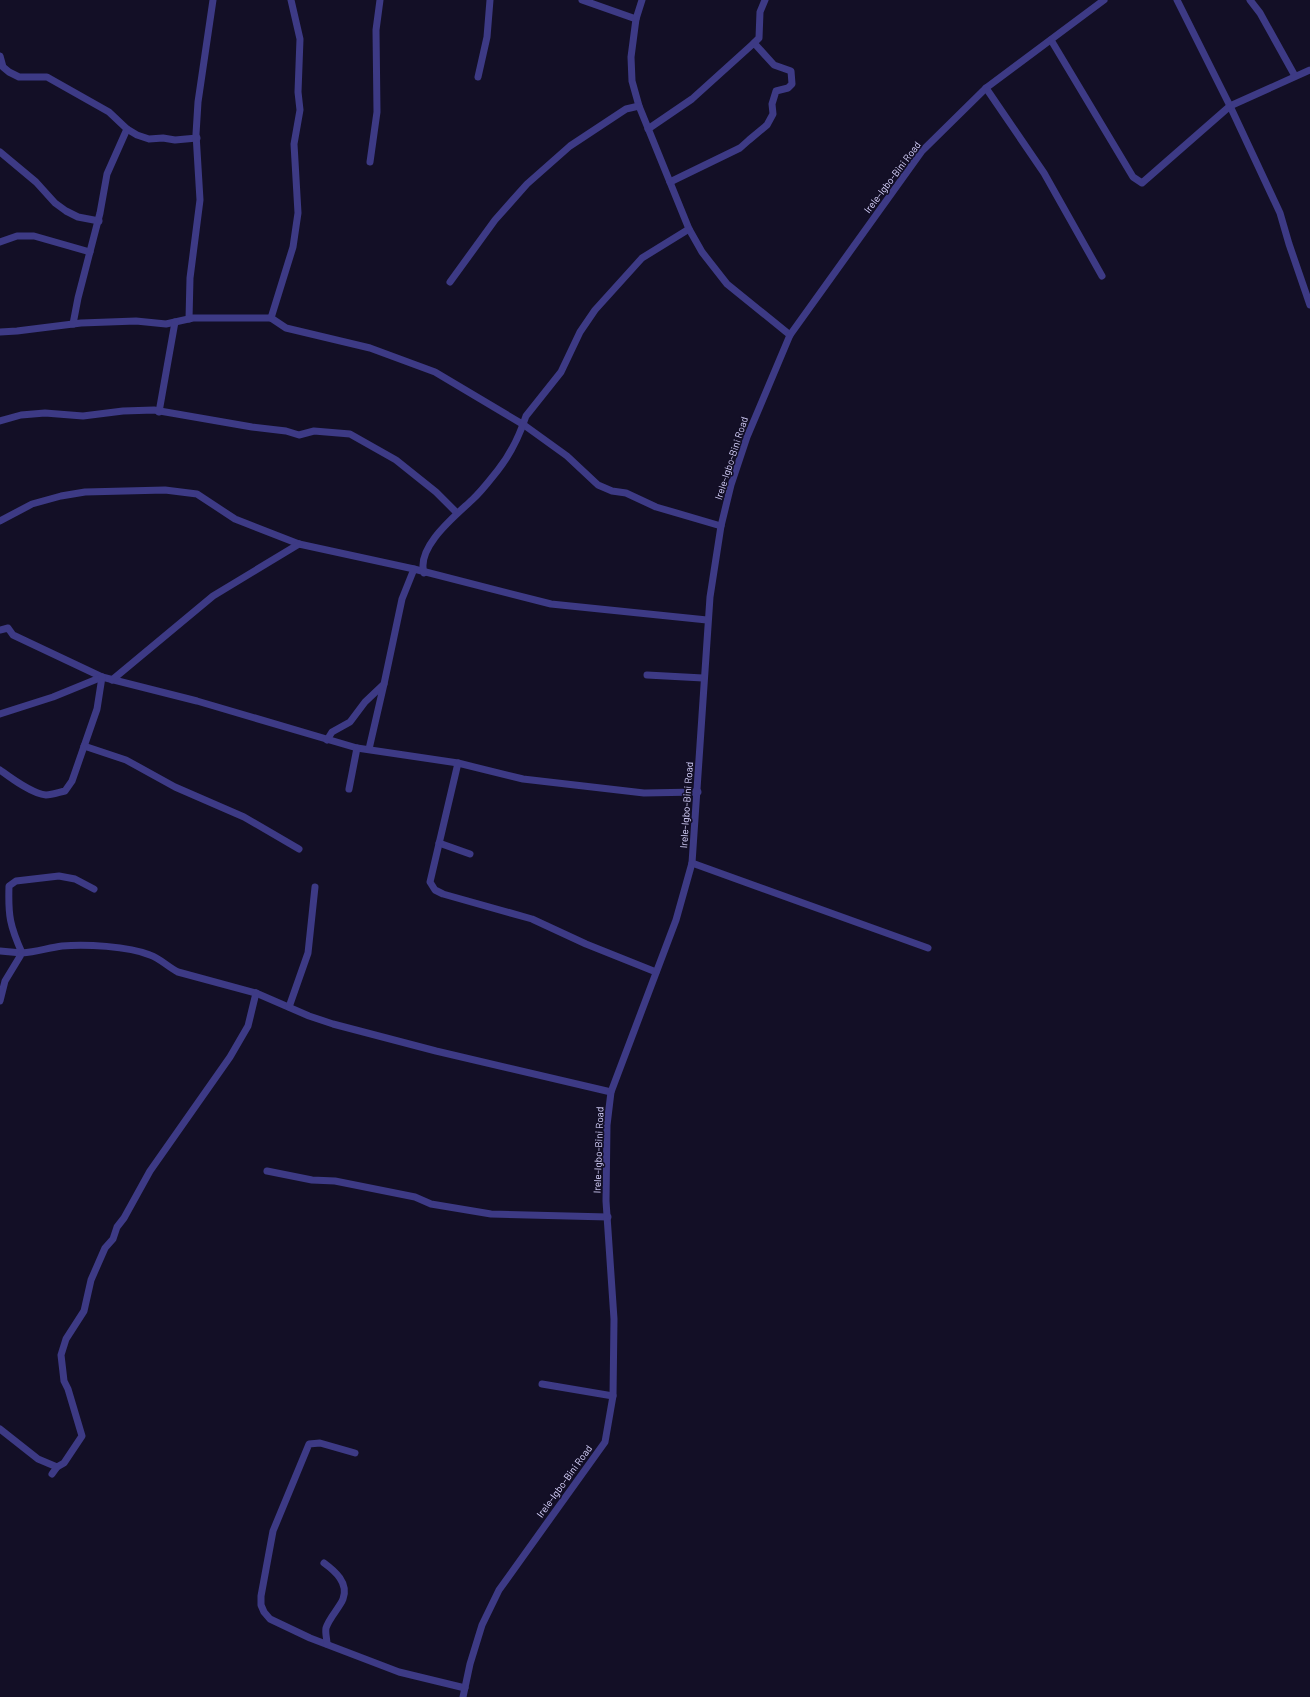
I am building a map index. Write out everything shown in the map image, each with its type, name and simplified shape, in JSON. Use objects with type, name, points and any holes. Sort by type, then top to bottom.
[{"type":"street","points":[[189,319],[190,278],[200,200],[197,138],[198,102],[213,0]]},
{"type":"street","points":[[271,318],[293,248],[298,213],[294,144],[300,110],[300,39],[291,0]]},
{"type":"street","points":[[370,162],[377,112],[376,30],[380,0]]},
{"type":"street","points":[[478,77],[487,37],[490,0]]},
{"type":"street","points":[[582,0],[636,19]]},
{"type":"street","points":[[642,0],[636,19],[631,57],[632,81],[639,106],[688,229],[702,252],[727,284],[790,335]]},
{"type":"street","points":[[648,129],[692,99],[759,38],[760,12],[766,0]]},
{"type":"street","name":"Irele-Igbo-Bini Road","points":[[463,1697],[470,1664],[482,1626],[499,1590],[555,1509],[579,1481],[605,1442],[613,1396],[614,1319],[608,1217],[607,1125],[611,1092],[676,920],[692,863],[698,792],[707,620],[721,526],[730,485],[747,438],[790,335],[922,151],[986,88],[1104,0]]},
{"type":"street","points":[[1177,0],[1230,106],[1280,213],[1288,244],[1310,305]]},
{"type":"street","points":[[1250,0],[1260,13],[1294,76]]},
{"type":"street","points":[[1051,40],[1133,177],[1142,183],[1230,106],[1310,70]]},
{"type":"street","points":[[670,182],[740,148],[767,125],[773,114],[773,98],[776,91],[788,88],[792,84],[791,71],[774,66],[754,42]]},
{"type":"street","points":[[0,56],[4,67],[9,72],[19,77],[47,77],[109,112],[127,129],[149,139],[163,138],[175,140],[197,138]]},
{"type":"street","points":[[986,88],[1040,167],[1102,276]]},
{"type":"street","points":[[450,282],[496,220],[527,184],[570,146],[626,109],[639,106]]},
{"type":"street","points":[[73,324],[99,221],[107,174],[127,129]]},
{"type":"street","points":[[0,152],[42,188],[55,203],[66,211],[78,217],[99,221]]},
{"type":"street","points":[[424,573],[422,566],[426,551],[457,513],[473,500],[498,470],[524,425],[526,416],[560,372],[580,332],[595,310],[642,258],[688,229]]},
{"type":"street","points":[[0,242],[17,236],[34,236],[90,252]]},
{"type":"street","points":[[0,332],[17,332],[73,324],[136,321],[166,324],[189,319],[271,318],[286,328],[370,348],[435,372],[524,425],[567,456],[598,485],[612,491],[626,494],[656,507],[721,526]]},
{"type":"street","points":[[159,412],[175,322]]},
{"type":"street","points":[[0,421],[21,415],[45,413],[84,416],[123,411],[159,412],[286,431],[299,436],[314,431],[350,434],[396,460],[436,492],[457,513]]},
{"type":"street","points":[[0,521],[32,504],[61,496],[85,492],[166,490],[197,494],[235,519],[299,544],[414,569],[424,573],[551,604],[707,620]]},
{"type":"street","points":[[112,680],[213,596],[299,544]]},
{"type":"street","points":[[369,749],[402,598],[414,569]]},
{"type":"street","points":[[0,630],[8,628],[13,635],[102,677],[197,701],[358,748],[458,763],[522,779],[644,793],[698,792]]},
{"type":"street","points":[[647,675],[703,678]]},
{"type":"street","points":[[0,714],[53,697],[102,677]]},
{"type":"street","points":[[0,770],[8,777],[46,795],[65,791],[72,781],[97,709],[102,677]]},
{"type":"street","points":[[327,740],[332,732],[350,722],[365,702],[384,684]]},
{"type":"street","points":[[84,746],[126,760],[175,787],[244,816],[299,849]]},
{"type":"street","points":[[349,789],[358,748]]},
{"type":"street","points":[[458,763],[430,882],[435,890],[443,894],[532,919],[586,944],[656,972]]},
{"type":"street","points":[[439,843],[470,854]]},
{"type":"street","points":[[692,863],[928,948]]},
{"type":"street","points":[[22,953],[10,926],[8,910],[10,886],[16,881],[59,876],[76,879],[94,889]]},
{"type":"street","points":[[289,1007],[308,953],[315,887]]},
{"type":"street","points":[[0,951],[22,953],[77,945],[120,948],[148,954],[160,959],[170,968],[178,972],[256,993],[333,1024],[450,1054],[611,1092]]},
{"type":"street","points":[[0,1001],[5,981],[22,953]]},
{"type":"street","points":[[52,1474],[64,1463],[82,1436],[68,1389],[64,1381],[62,1355],[66,1339],[84,1311],[91,1280],[105,1248],[113,1239],[117,1227],[124,1218],[150,1171],[230,1057],[248,1026],[256,993]]},
{"type":"street","points":[[267,1171],[312,1180],[334,1181],[415,1197],[430,1204],[491,1214],[608,1217]]},
{"type":"street","points":[[542,1384],[613,1396]]},
{"type":"street","points":[[0,1429],[38,1459],[57,1468]]},
{"type":"street","points":[[355,1453],[320,1443],[309,1444],[273,1531],[261,1596],[261,1605],[264,1612],[270,1619],[327,1644],[399,1672],[466,1688]]},
{"type":"street","points":[[324,1563],[334,1570],[343,1581],[343,1599],[325,1629],[327,1644]]}]
